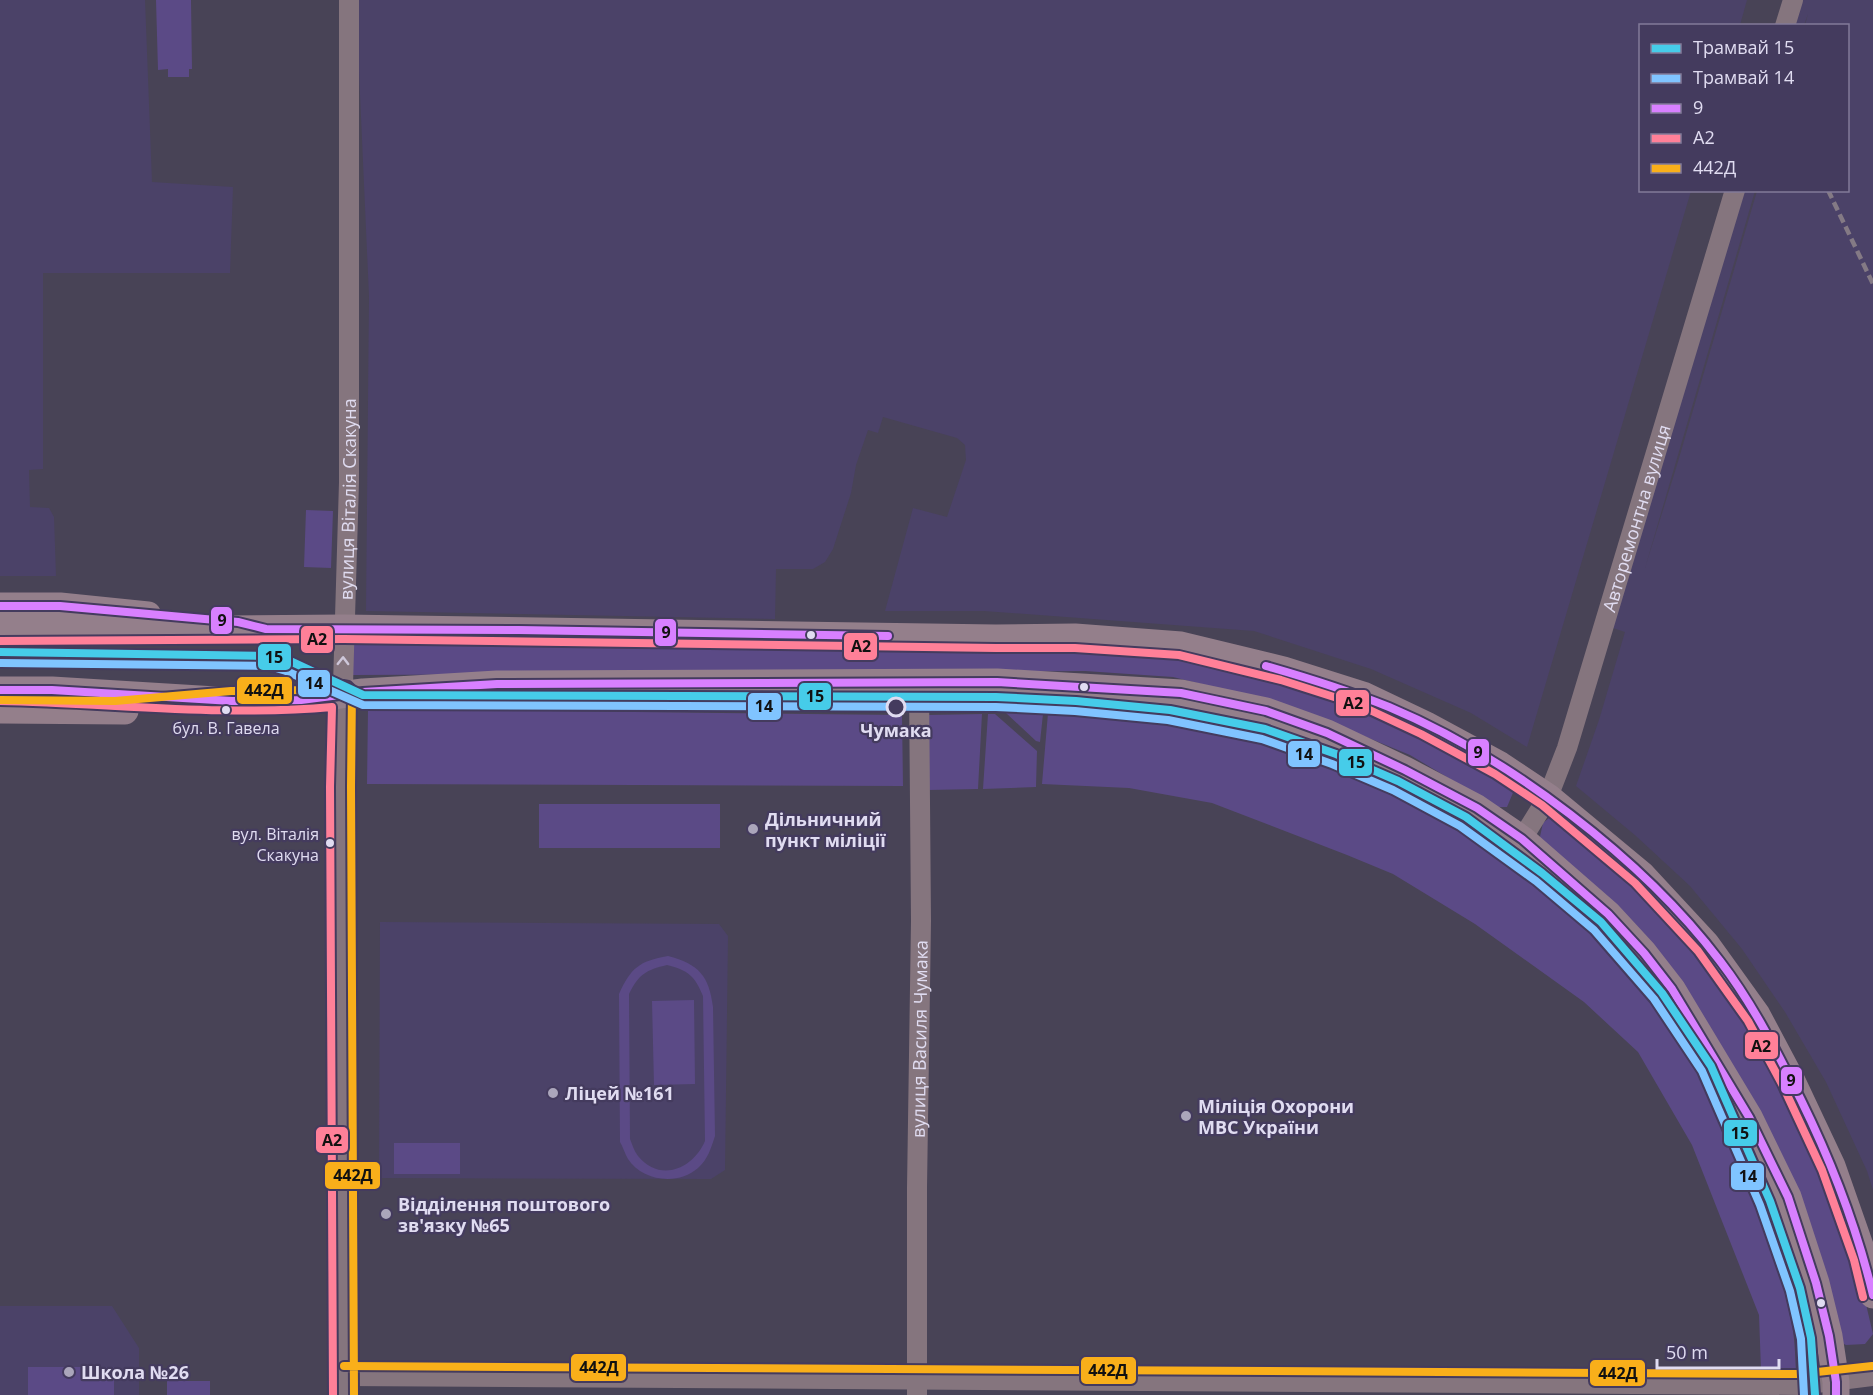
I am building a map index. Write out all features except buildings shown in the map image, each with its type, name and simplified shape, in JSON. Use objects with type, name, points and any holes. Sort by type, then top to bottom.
[{"type":"main road","points":[[0,606],[60,606],[238,622],[266,629]]},
{"type":"main road","points":[[0,632],[344,628],[1075,638],[1181,645],[1284,670],[1363,695],[1500,765],[1548,797],[1642,875],[1706,944],[1757,1015],[1832,1166],[1864,1257],[1873,1295]]},
{"type":"main road","points":[[0,690],[52,690],[232,701],[301,700],[343,694],[497,684],[997,682],[1170,692],[1266,711],[1327,733],[1477,808],[1521,839],[1608,914],[1672,988],[1749,1117],[1788,1197],[1816,1283],[1829,1336],[1836,1388]]},
{"type":"main road","points":[[0,710],[114,712],[232,701]]},
{"type":"street","name":"вулиця Віталія Скакуна","points":[[344,1385],[340,787],[349,482],[350,0]]},
{"type":"street","points":[[1786,24],[1793,0]]},
{"type":"street","name":"Авторемонтна вулиця","points":[[1521,839],[1548,797],[1567,748],[1734,192]]},
{"type":"street","name":"вулиця Василя Чумака","points":[[917,1388],[921,921],[918,683]]},
{"type":"street","points":[[344,1385],[917,1388],[1790,1385],[1836,1388],[1873,1376]]},
{"type":"shaded area","points":[[0,0],[145,0],[152,182],[233,187],[230,273],[43,273],[43,469],[29,470],[30,507],[49,508],[54,517],[56,576],[0,576]]},
{"type":"shaded area","points":[[156,0],[191,0],[192,69],[189,69],[189,77],[168,77],[168,69],[158,70]]},
{"type":"shaded area","points":[[359,0],[1747,0],[1740,24],[1639,24],[1639,192],[1691,192],[1527,747],[1471,713],[1371,669],[1254,631],[984,611],[885,611],[913,508],[947,517],[966,460],[965,445],[957,438],[883,417],[878,433],[868,430],[833,549],[825,562],[813,569],[776,569],[775,619],[366,611],[369,296],[359,72]]},
{"type":"shaded area","points":[[1788,0],[1873,0],[1873,1190],[1867,1171],[1826,1082],[1785,1012],[1742,949],[1690,886],[1636,836],[1576,786],[1599,720],[1625,632],[1604,625],[1732,192],[1755,192],[1645,568],[1757,192],[1849,192],[1849,24],[1805,24],[1808,14],[1804,24],[1780,24]]},
{"type":"shaded area","points":[[306,510],[333,511],[331,568],[304,567]]},
{"type":"shaded area","points":[[353,642],[1088,646],[1179,653],[1278,677],[1423,731],[1515,788],[1507,807],[1497,807],[1410,755],[1337,725],[1270,701],[1173,677],[1085,671],[353,675]]},
{"type":"shaded area","points":[[368,709],[902,715],[903,786],[367,784]]},
{"type":"shaded area","points":[[1006,713],[1043,714],[1040,742],[1036,741]]},
{"type":"shaded area","points":[[1048,713],[1211,732],[1310,759],[1398,797],[1441,821],[1522,874],[1559,904],[1624,968],[1670,1029],[1700,1075],[1745,1175],[1768,1237],[1792,1327],[1796,1371],[1761,1370],[1759,1315],[1692,1145],[1638,1052],[1584,1002],[1475,924],[1393,874],[1347,855],[1212,803],[1129,788],[1042,784]]},
{"type":"shaded area","points":[[982,714],[978,789],[928,790],[927,715]]},
{"type":"shaded area","points":[[988,714],[995,714],[1037,751],[1036,787],[983,789]]},
{"type":"shaded area","points":[[539,804],[720,804],[720,848],[539,848]]},
{"type":"shaded area","points":[[1555,813],[1636,880],[1699,948],[1786,1083],[1856,1262],[1873,1334],[1865,1344],[1846,1345],[1836,1340],[1758,1114],[1539,841],[1543,823]]},
{"type":"shaded area","name":"Ліцей №161","points":[[380,922],[719,924],[728,936],[725,1170],[711,1179],[379,1178]]},
{"type":"shaded area","points":[[668,956],[695,967],[709,987],[713,1007],[715,1136],[707,1157],[698,1168],[690,1174],[671,1179],[642,1172],[628,1159],[620,1142],[619,994],[637,967],[650,960]],"holes":[[[667,965],[690,975],[703,996],[705,1141],[693,1159],[684,1165],[666,1171],[647,1164],[637,1154],[630,1139],[629,994],[640,977],[648,971]]]},
{"type":"shaded area","points":[[694,1000],[695,1084],[654,1085],[652,1001]]},
{"type":"shaded area","points":[[394,1143],[460,1143],[460,1174],[394,1174]]},
{"type":"shaded area","name":"Школа №26","points":[[0,1306],[112,1306],[139,1348],[139,1395],[0,1395]]},
{"type":"shaded area","points":[[28,1367],[114,1367],[114,1395],[28,1395]]},
{"type":"shaded area","points":[[167,1381],[210,1381],[210,1395],[167,1395]]},
{"type":"railway","points":[[1829,192],[1873,284]]},
{"type":"tram line","name":"15","points":[[0,652],[270,656],[290,661],[363,695],[996,697],[1076,701],[1170,710],[1265,729],[1336,754],[1398,781],[1466,817],[1542,873],[1601,922],[1662,993],[1711,1066],[1770,1201],[1800,1288],[1811,1338],[1815,1395]]},
{"type":"tram line","name":"14","points":[[0,663],[269,666],[286,671],[363,705],[996,707],[1075,711],[1168,720],[1262,739],[1332,764],[1393,790],[1460,826],[1536,881],[1594,930],[1654,999],[1702,1071],[1760,1205],[1790,1291],[1801,1339],[1804,1395]]},
{"type":"transit line","name":"9","points":[[0,606],[60,606],[238,622],[266,629],[519,630],[888,636]]},
{"type":"transit line","name":"А2","points":[[0,641],[344,639],[1075,648],[1179,655],[1281,680],[1359,705],[1421,734],[1495,774],[1542,805],[1635,883],[1698,951],[1748,1021],[1782,1084],[1822,1170],[1854,1260],[1863,1297]]},
{"type":"transit line","name":"9","points":[[1266,666],[1389,707],[1480,753],[1570,814],[1652,885],[1720,961],[1754,1011],[1774,1046],[1813,1124],[1833,1172],[1859,1244],[1873,1295]]},
{"type":"transit line","name":"9","points":[[0,690],[52,690],[232,701],[301,700],[363,692],[497,684],[997,682],[1181,693],[1266,711],[1327,733],[1477,808],[1522,839],[1608,914],[1644,953],[1672,989],[1749,1117],[1788,1197],[1816,1283],[1829,1336],[1836,1395]]},
{"type":"transit line","name":"442Д","points":[[0,700],[115,701],[231,691],[300,690],[343,685],[352,690],[354,1395]]},
{"type":"transit line","name":"А2","points":[[0,701],[249,711],[332,707],[330,787],[333,1395]]},
{"type":"transit line","name":"442Д","points":[[344,1366],[1799,1374],[1872,1366]]},
{"type":"place","name":"Чумака","points":[[896,707]]},
{"type":"place","name":"бул. В. Гавела","points":[[226,710]]},
{"type":"place","name":"Дільничний пункт міліції","points":[[753,829]]},
{"type":"place","name":"вул. Віталія Скакуна","points":[[330,843]]},
{"type":"place","name":"Ліцей №161","points":[[553,1093]]},
{"type":"place","name":"Міліція Охорони МВС України","points":[[1186,1116]]},
{"type":"place","name":"Відділення поштового зв'язку №65","points":[[386,1214]]},
{"type":"place","name":"Школа №26","points":[[69,1372]]}]
